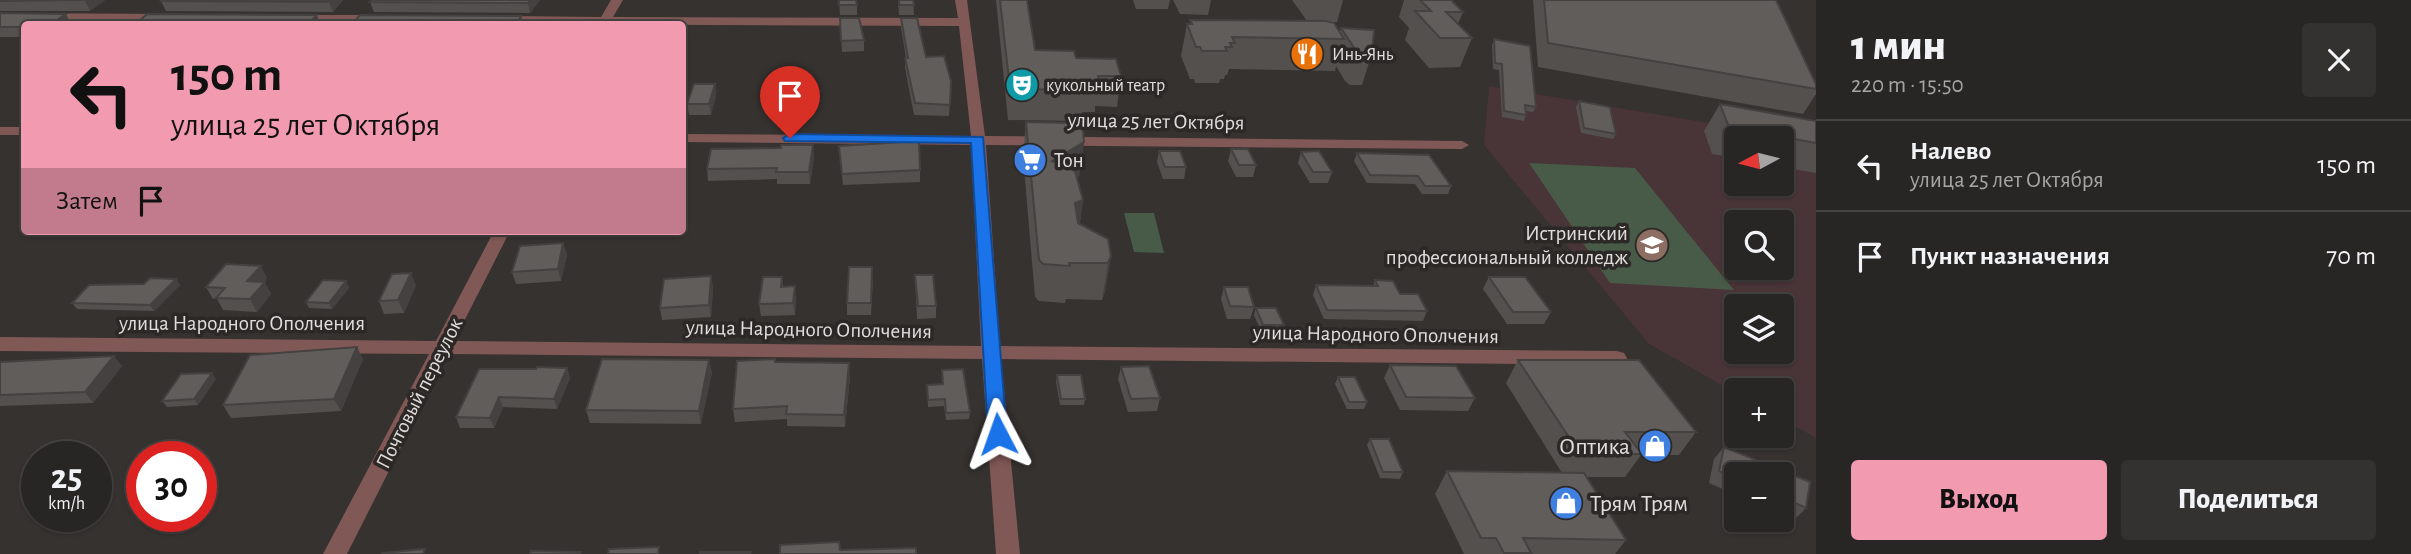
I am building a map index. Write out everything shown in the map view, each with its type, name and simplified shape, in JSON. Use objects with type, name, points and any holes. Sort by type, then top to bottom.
[{"type":"street","points":[[605,21],[617,0]]},
{"type":"street","points":[[961,0],[978,139],[991,354],[1008,554]]},
{"type":"street","points":[[0,17],[177,18]]},
{"type":"street","points":[[274,18],[398,19]]},
{"type":"street","points":[[481,20],[542,21]]},
{"type":"street","points":[[686,22],[963,22]]},
{"type":"street","points":[[0,131],[21,131]]},
{"type":"street","name":"улица 25 лет Октября","points":[[686,138],[1462,145]]},
{"type":"street","name":"Почтовый переулок","points":[[335,554],[500,235]]},
{"type":"street","name":"улица Народного Ополчения","points":[[0,344],[1617,358]]},
{"type":"shaded area","name":"Истринский профессиональный колледж","points":[[1489,86],[1727,126],[1724,126],[1724,196],[1794,196],[1794,137],[1816,141],[1816,438],[1794,426],[1794,378],[1724,378],[1724,386],[1649,344],[1484,145]]},
{"type":"green space","points":[[1529,163],[1635,168],[1734,290],[1610,283]]},
{"type":"green space","points":[[1124,213],[1154,213],[1164,253],[1134,252]]},
{"type":"building","points":[[0,0],[85,0],[0,1]]},
{"type":"building","points":[[162,0],[330,0],[329,2]]},
{"type":"building","points":[[530,0],[528,3],[370,2]]},
{"type":"building","points":[[839,0],[856,0],[857,5],[839,5]]},
{"type":"building","points":[[899,0],[913,0],[914,5],[899,5]]},
{"type":"building","points":[[1000,0],[1027,0],[1035,50],[1074,51],[1076,58],[1116,59],[1121,76],[1098,76],[1099,81],[1083,81],[1085,90],[1010,89]]},
{"type":"building","points":[[1420,0],[1451,0],[1463,12],[1446,12],[1472,38],[1440,38],[1415,11],[1431,11]]},
{"type":"building","points":[[1544,0],[1776,0],[1816,89],[1548,43]]},
{"type":"building","points":[[0,13],[66,14],[56,21],[21,21],[21,27],[0,27]]},
{"type":"building","points":[[147,14],[317,15],[311,21],[139,21]]},
{"type":"building","points":[[360,15],[521,16],[518,21],[355,21]]},
{"type":"building","points":[[840,18],[859,18],[864,40],[841,41]]},
{"type":"building","points":[[901,18],[917,18],[926,57],[944,56],[951,81],[950,105],[915,103],[905,58],[908,58]]},
{"type":"building","points":[[1190,20],[1326,21],[1334,23],[1344,39],[1232,37],[1235,43],[1230,43],[1232,47],[1225,47],[1227,51],[1202,51],[1200,47],[1196,47],[1187,24],[1192,24]]},
{"type":"building","points":[[1341,28],[1374,30],[1372,53],[1360,53],[1355,49]]},
{"type":"building","points":[[1494,39],[1530,46],[1536,107],[1525,105],[1526,115],[1504,111],[1502,64],[1495,63]]},
{"type":"building","points":[[694,84],[715,84],[709,104],[687,104]]},
{"type":"building","points":[[778,85],[799,86],[794,105],[772,105]]},
{"type":"building","points":[[1579,101],[1610,107],[1616,134],[1584,128]]},
{"type":"building","points":[[1720,104],[1816,121],[1816,143],[1794,139],[1794,126],[1729,126]]},
{"type":"building","points":[[1026,122],[1077,123],[1083,131],[1084,142],[1052,161],[1075,171],[1083,200],[1075,203],[1078,223],[1108,239],[1111,256],[1108,263],[1069,263],[1070,266],[1043,264],[1039,260]]},
{"type":"building","points":[[919,141],[920,170],[842,174],[839,146]]},
{"type":"building","points":[[781,145],[813,145],[809,172],[776,172],[777,168],[707,169],[711,149],[781,148]]},
{"type":"building","points":[[1231,149],[1248,149],[1256,165],[1239,165]]},
{"type":"building","points":[[1159,151],[1180,151],[1186,167],[1165,167]]},
{"type":"building","points":[[1319,151],[1332,172],[1313,172],[1301,152]]},
{"type":"building","points":[[1357,153],[1429,155],[1451,186],[1425,186],[1418,176],[1370,175]]},
{"type":"building","points":[[563,243],[558,269],[512,272],[520,246]]},
{"type":"building","points":[[226,264],[261,266],[247,281],[265,282],[250,299],[216,298],[225,288],[206,287]]},
{"type":"building","points":[[849,267],[872,267],[871,303],[847,303]]},
{"type":"building","points":[[411,273],[398,300],[379,301],[392,274]]},
{"type":"building","points":[[915,275],[933,275],[936,306],[918,306]]},
{"type":"building","points":[[711,276],[709,305],[660,308],[664,279]]},
{"type":"building","points":[[763,277],[782,277],[781,287],[795,286],[793,303],[759,304]]},
{"type":"building","points":[[1489,277],[1525,277],[1551,312],[1513,312]]},
{"type":"building","points":[[150,278],[176,279],[150,305],[72,303],[89,285],[144,284]]},
{"type":"building","points":[[323,280],[346,281],[329,303],[306,302]]},
{"type":"building","points":[[1375,280],[1393,281],[1400,294],[1418,294],[1427,311],[1327,310],[1316,285],[1378,286]]},
{"type":"building","points":[[1224,287],[1248,287],[1254,307],[1230,306]]},
{"type":"building","points":[[1256,308],[1276,308],[1284,325],[1263,325]]},
{"type":"building","points":[[357,347],[334,399],[223,405],[250,355]]},
{"type":"building","points":[[114,356],[85,392],[0,395],[0,362]]},
{"type":"building","points":[[602,359],[709,360],[699,411],[586,410]]},
{"type":"building","points":[[775,359],[775,362],[849,363],[844,415],[786,414],[787,406],[733,409],[737,361]]},
{"type":"building","points":[[1518,360],[1639,360],[1696,432],[1625,432],[1642,454],[1580,454]]},
{"type":"building","points":[[1390,365],[1456,366],[1475,398],[1406,397]]},
{"type":"building","points":[[1149,366],[1160,398],[1131,399],[1121,367]]},
{"type":"building","points":[[567,368],[554,399],[499,397],[490,418],[456,417],[479,369]]},
{"type":"building","points":[[963,369],[970,412],[946,413],[945,399],[928,400],[927,385],[943,384],[942,370]]},
{"type":"building","points":[[212,373],[194,399],[162,401],[181,374]]},
{"type":"building","points":[[1057,375],[1081,375],[1085,399],[1061,399]]},
{"type":"building","points":[[1338,377],[1355,377],[1367,402],[1349,402]]},
{"type":"building","points":[[1370,439],[1389,439],[1403,472],[1383,472]]},
{"type":"building","points":[[1724,447],[1761,462],[1724,462],[1724,473],[1719,471]]},
{"type":"building","points":[[1447,471],[1584,473],[1626,540],[1523,538],[1531,553],[1504,553],[1496,538],[1481,538]]},
{"type":"building","points":[[1794,475],[1810,482],[1806,508],[1794,502]]},
{"type":"building","points":[[839,542],[840,550],[916,548],[916,554],[780,554],[780,545]]},
{"type":"building","points":[[659,547],[658,554],[608,554],[609,549]]},
{"type":"building","points":[[425,549],[423,554],[382,554],[383,553]]},
{"type":"building","points":[[531,551],[581,552],[530,554]]},
{"type":"building","points":[[700,552],[751,552],[700,554]]},
{"type":"place","name":"Инь-Янь","points":[[1307,54]]},
{"type":"place","name":"кукольный театр","points":[[1022,85]]},
{"type":"place","name":"Тон","points":[[1030,160]]},
{"type":"place","name":"Истринский профессиональный колледж","points":[[1652,245]]},
{"type":"place","name":"Оптика","points":[[1655,446]]},
{"type":"place","name":"Трям Трям","points":[[1566,503]]},
{"type":"route","points":[[790,138],[978,139],[998,434]]}]
